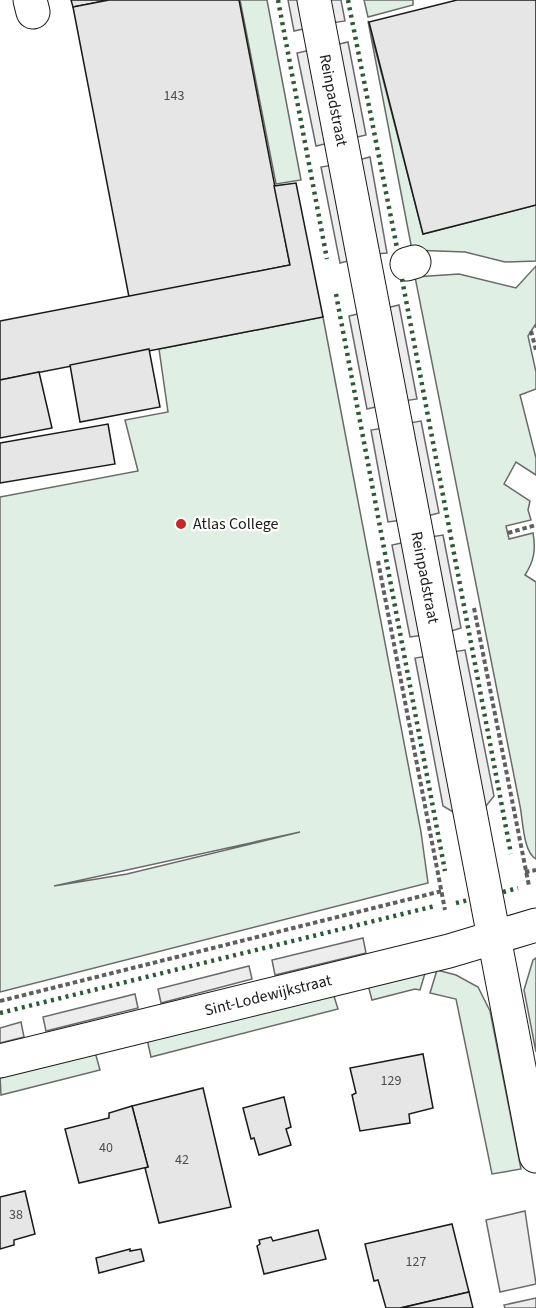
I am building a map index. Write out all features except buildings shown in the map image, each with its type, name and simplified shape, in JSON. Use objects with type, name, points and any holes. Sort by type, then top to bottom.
[{"type":"street","name":"Reinpadstraat","points":[[314,0],[536,1155]]},
{"type":"street","name":"Sint-Lodewijkstraat","points":[[0,1060],[493,939],[536,925]]},
{"type":"path","points":[[531,331],[536,350]]},
{"type":"path","points":[[508,533],[536,525]]},
{"type":"path","points":[[526,872],[536,870]]},
{"type":"path","points":[[0,1001],[441,891]]},
{"type":"green space","points":[[240,0],[267,0],[301,180],[276,184]]},
{"type":"green space","points":[[364,0],[413,0],[413,5],[368,17]]},
{"type":"green space","points":[[368,21],[423,234],[536,205],[536,261],[505,262],[465,252],[412,250]]},
{"type":"green space","points":[[536,266],[536,328],[535,325],[528,336],[536,372],[536,389],[520,395],[536,458],[536,475],[516,462],[504,484],[530,501],[528,510],[531,520],[506,526],[509,539],[533,533],[534,539],[534,555],[525,575],[536,582],[536,859],[528,850],[524,835],[415,277],[459,274],[516,288]]},
{"type":"green space","name":"Atlas College","points":[[323,317],[421,832],[428,883],[0,992],[0,497],[138,471],[125,420],[168,412],[159,349]],"holes":[[[300,832],[127,874],[54,886]]]},
{"type":"green space","points":[[536,958],[536,1052],[524,990],[533,960]]},
{"type":"green space","points":[[426,970],[420,990],[415,989],[372,1000],[368,985]]},
{"type":"green space","points":[[437,970],[456,975],[478,987],[490,1011],[521,1169],[492,1174],[456,999],[430,993]]},
{"type":"green space","points":[[333,993],[338,1009],[151,1057],[147,1039]]},
{"type":"green space","points":[[95,1052],[100,1070],[1,1095],[0,1075]]},
{"type":"shaded area","points":[[288,0],[302,0],[308,28],[294,31]]},
{"type":"shaded area","points":[[328,0],[341,0],[345,21],[332,23]]},
{"type":"shaded area","points":[[348,42],[366,135],[353,138],[335,45]]},
{"type":"shaded area","points":[[311,50],[329,143],[316,146],[297,53]]},
{"type":"shaded area","points":[[370,157],[387,253],[376,254],[358,160]]},
{"type":"shaded area","points":[[333,165],[352,260],[340,263],[321,167]]},
{"type":"shaded area","points":[[399,305],[417,399],[404,401],[386,308]]},
{"type":"shaded area","points":[[362,313],[380,406],[367,409],[349,316]]},
{"type":"shaded area","points":[[421,421],[439,513],[427,516],[409,423]]},
{"type":"shaded area","points":[[384,428],[402,520],[388,522],[371,430]]},
{"type":"shaded area","points":[[443,535],[461,628],[448,632],[430,537]]},
{"type":"shaded area","points":[[406,542],[424,635],[410,637],[392,545]]},
{"type":"shaded area","points":[[465,650],[494,796],[482,811],[452,652]]},
{"type":"shaded area","points":[[428,656],[460,816],[443,806],[415,658]]},
{"type":"shaded area","points":[[363,938],[366,953],[275,975],[272,960]]},
{"type":"shaded area","points":[[249,966],[252,979],[161,1003],[158,989]]},
{"type":"shaded area","points":[[135,994],[138,1008],[46,1031],[43,1017]]},
{"type":"shaded area","points":[[21,1022],[24,1037],[0,1043],[0,1028]]},
{"type":"shaded area","points":[[525,1211],[536,1284],[500,1292],[486,1220]]},
{"type":"shaded area","points":[[536,1298],[536,1308],[505,1308],[504,1305]]},
{"type":"hedge","points":[[278,0],[327,259]]},
{"type":"hedge","points":[[348,0],[397,248]]},
{"type":"hedge","points":[[402,279],[511,854]]},
{"type":"hedge","points":[[336,294],[445,871]]},
{"type":"hedge","points":[[503,892],[518,888]]},
{"type":"hedge","points":[[456,903],[469,900]]},
{"type":"hedge","points":[[0,1013],[435,906]]},
{"type":"place","name":"Atlas College","points":[[181,524]]}]
